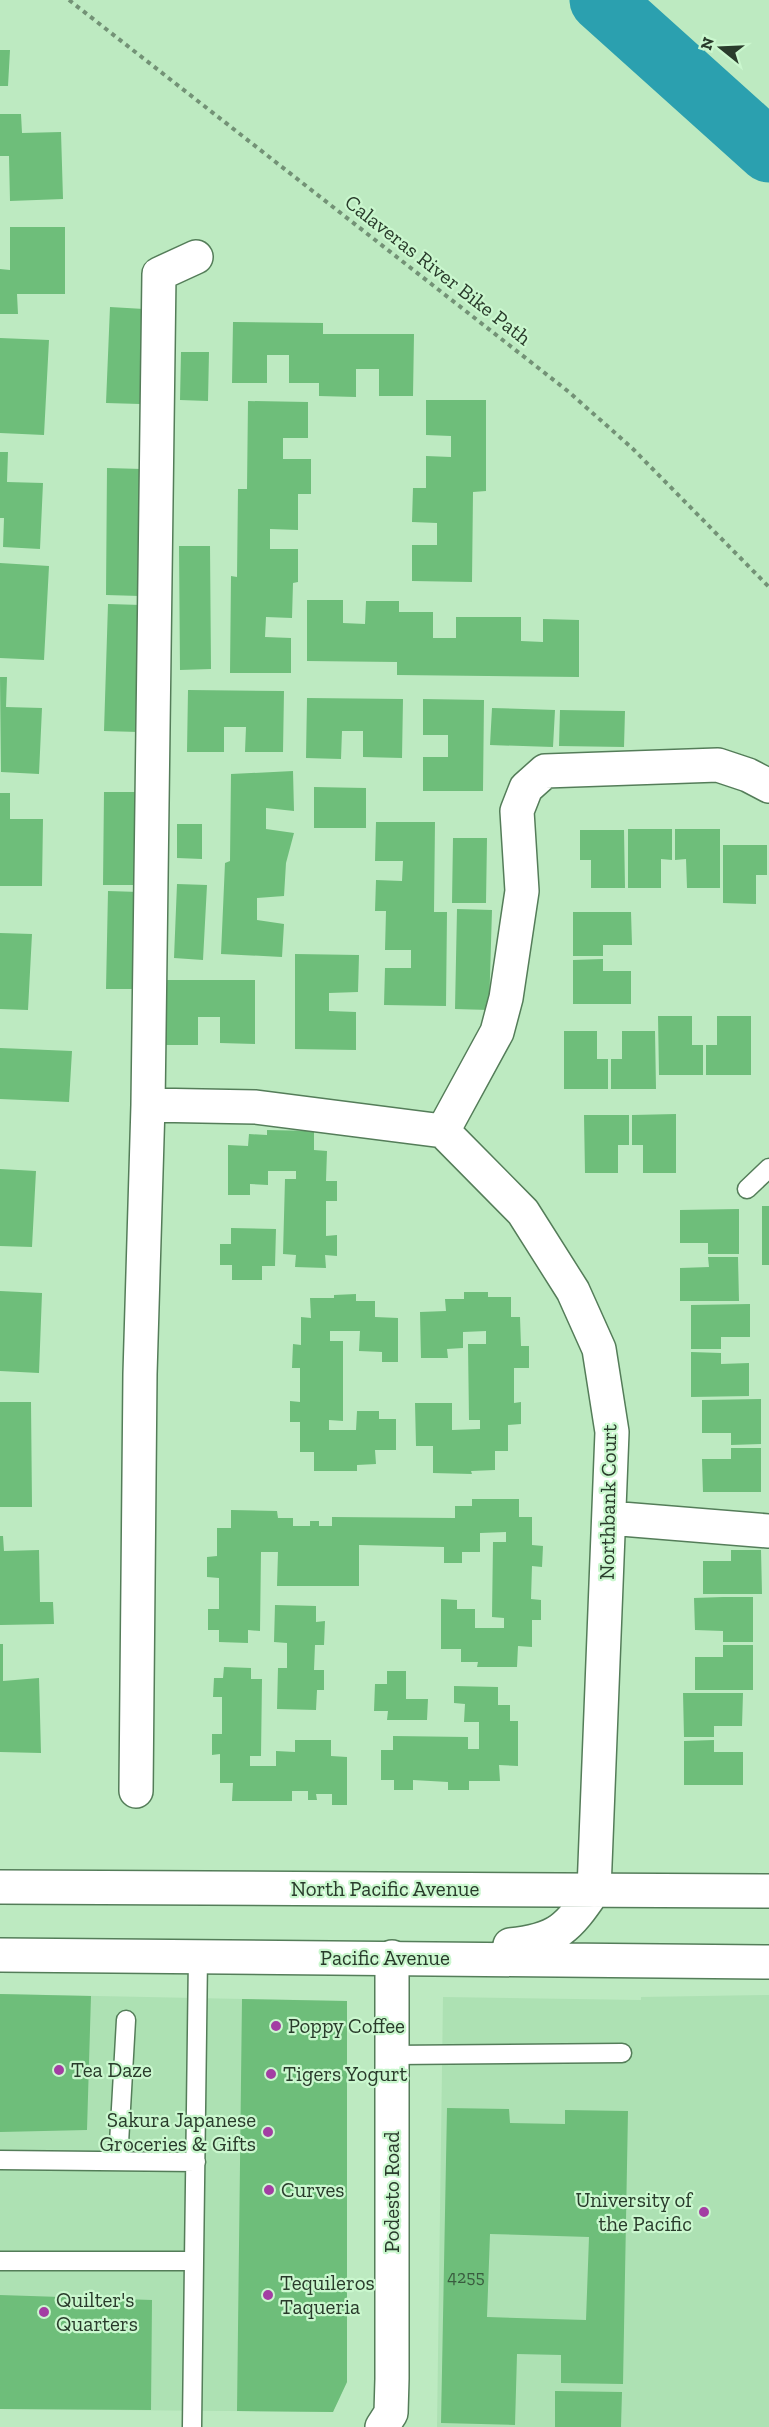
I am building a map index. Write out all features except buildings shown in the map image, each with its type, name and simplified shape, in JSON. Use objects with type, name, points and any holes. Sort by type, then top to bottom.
[{"type":"street","points":[[136,1791],[140,1374],[148,1105],[159,273],[196,256]]},
{"type":"street","points":[[148,1105],[256,1107],[443,1131],[497,1032],[506,998],[522,891],[518,811],[526,788],[545,771],[717,765],[748,775],[769,786]]},
{"type":"street","name":"Northbank Court","points":[[443,1131],[523,1212],[573,1291],[599,1349],[612,1431],[594,1890]]},
{"type":"street","points":[[609,1518],[769,1531]]},
{"type":"street","name":"North Pacific Avenue","points":[[0,1887],[769,1890]]},
{"type":"street","points":[[392,1957],[525,1943],[551,1937],[573,1921],[594,1890]]},
{"type":"street","name":"Pacific Avenue","points":[[0,1955],[769,1962]]},
{"type":"street","name":"Podesto Road","points":[[388,2422],[392,1957]]},
{"type":"lane","points":[[747,1189],[769,1168]]},
{"type":"lane","points":[[192,2427],[198,1956]]},
{"type":"lane","points":[[118,2161],[126,2020]]},
{"type":"lane","points":[[392,2055],[622,2053]]},
{"type":"lane","points":[[0,2160],[196,2162]]},
{"type":"lane","points":[[0,2261],[195,2261]]},
{"type":"path","name":"Calaveras River Bike Path","points":[[69,0],[569,392],[633,449],[769,587]]},
{"type":"shaded area","points":[[0,1994],[347,2001],[347,2382],[333,2412],[0,2409]]},
{"type":"shaded area","points":[[769,1995],[769,2427],[437,2427],[443,1997],[641,2000],[641,1997]]},
{"type":"waterway","points":[[601,0],[769,151]]},
{"type":"place","name":"Poppy Coffee","points":[[276,2026]]},
{"type":"place","name":"Tea Daze","points":[[59,2070]]},
{"type":"place","name":"Tigers Yogurt","points":[[271,2074]]},
{"type":"place","name":"Sakura Japanese Groceries & Gifts","points":[[268,2132]]},
{"type":"place","name":"Curves","points":[[269,2190]]},
{"type":"place","name":"University of the Pacific","points":[[704,2212]]},
{"type":"place","name":"Tequileros Taqueria","points":[[268,2295]]},
{"type":"place","name":"Quilter's Quarters","points":[[44,2312]]}]
